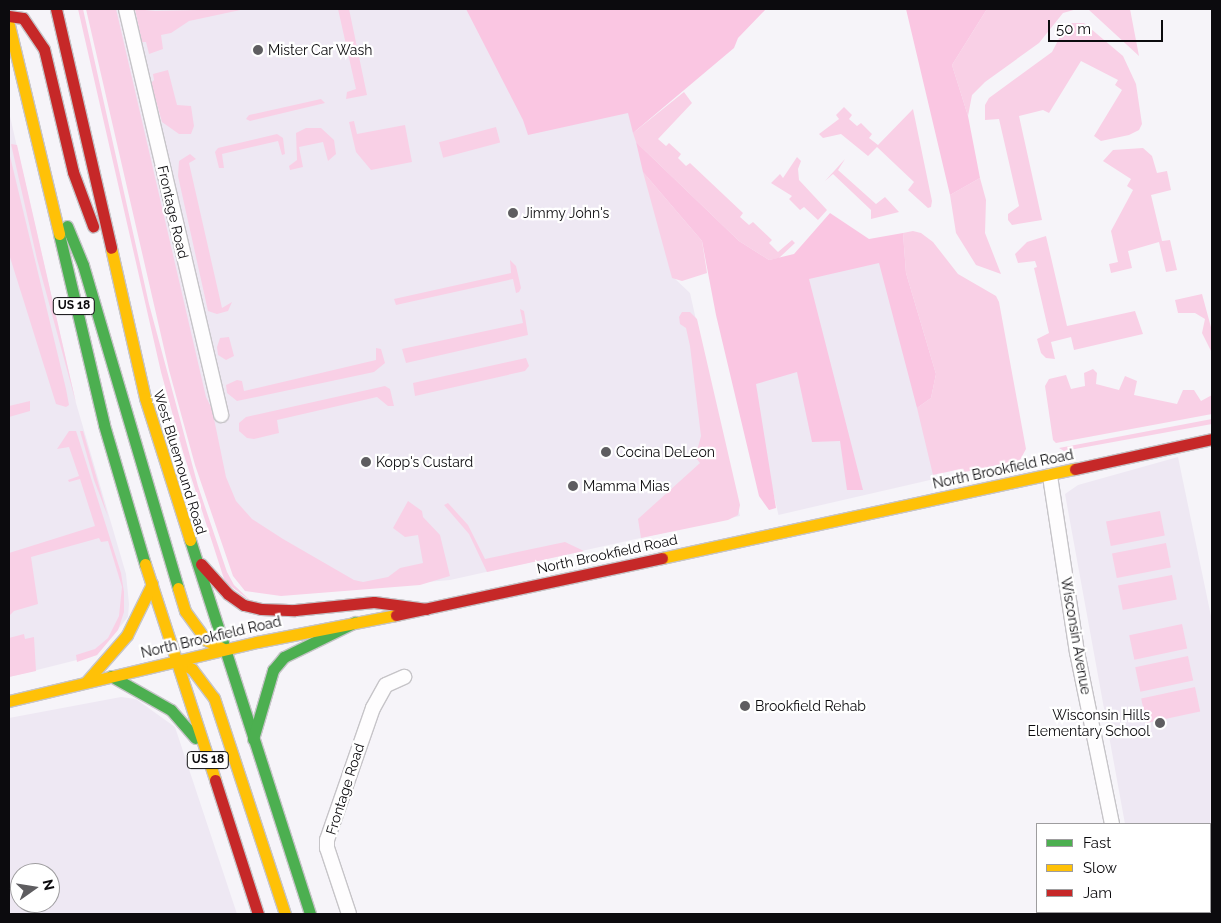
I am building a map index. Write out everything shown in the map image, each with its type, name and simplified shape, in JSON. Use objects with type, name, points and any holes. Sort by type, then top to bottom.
[{"type":"main road","name":"West Bluemound Road","points":[[56,9],[116,282],[145,398],[192,550],[310,914]]},
{"type":"main road","points":[[9,16],[24,18],[44,49],[73,172],[116,282]]},
{"type":"main road","name":"US 18","points":[[9,25],[101,414],[175,660],[258,914]]},
{"type":"main road","points":[[42,168],[83,265],[186,611],[206,640],[224,649]]},
{"type":"main road","name":"North Brookfield Road","points":[[9,701],[224,649],[427,609],[933,498],[1050,476],[1212,439]]},
{"type":"main road","points":[[192,550],[210,576],[244,605],[295,610],[374,602],[427,609]]},
{"type":"main road","points":[[86,682],[127,635],[152,584]]},
{"type":"main road","points":[[253,739],[273,670],[284,657],[355,622]]},
{"type":"main road","points":[[175,660],[192,669],[214,698],[285,914]]},
{"type":"main road","points":[[111,676],[171,710],[184,723],[206,756]]},
{"type":"street","name":"Frontage Road","points":[[126,9],[221,415]]},
{"type":"street","name":"Wisconsin Avenue","points":[[1050,476],[1078,652],[1112,823]]},
{"type":"street","name":"Frontage Road","points":[[349,914],[327,848],[327,840],[372,708],[386,685],[404,677]]},
{"type":"shaded area","points":[[78,9],[83,9],[149,304],[198,486],[227,572],[234,585],[252,602],[225,582],[183,452],[161,372]]},
{"type":"shaded area","points":[[86,9],[116,9],[206,397],[212,409],[226,477],[236,501],[252,519],[283,539],[354,580],[363,582],[388,577],[400,568],[423,563],[418,535],[405,537],[393,528],[408,501],[422,511],[423,517],[440,535],[450,576],[420,585],[281,596],[245,591],[233,576],[195,465],[169,370]]},
{"type":"shaded area","points":[[111,9],[477,9],[628,101],[672,276],[690,293],[740,516],[450,580],[356,588],[229,513]]},
{"type":"shaded area","points":[[135,9],[155,11],[245,9],[189,21],[171,33],[161,35],[163,49],[149,54],[146,42],[142,42]]},
{"type":"shaded area","points":[[338,9],[349,9],[367,95],[346,99],[347,92],[356,89]]},
{"type":"shaded area","points":[[466,9],[766,9],[738,38],[734,48],[633,133],[628,113],[528,135],[523,120]]},
{"type":"shaded area","points":[[906,9],[987,9],[952,65],[968,116],[980,178],[950,195]]},
{"type":"shaded area","points":[[987,9],[1077,9],[1063,13],[1039,43],[985,82],[972,95],[968,116],[952,65]]},
{"type":"shaded area","points":[[1078,9],[1130,9],[1139,56],[1089,10]]},
{"type":"shaded area","points":[[1072,23],[1084,23],[1123,56],[1136,84],[1142,124],[1139,130],[1129,135],[1101,141],[1094,136],[1122,90],[1115,85],[1118,80],[1081,61],[1049,113],[1043,110],[1019,116],[1042,220],[1012,225],[1008,220],[1008,214],[1019,206],[999,119],[985,120],[985,105],[989,98],[1052,52],[1064,29]]},
{"type":"shaded area","points":[[168,70],[177,105],[191,106],[194,126],[191,134],[179,134],[162,122],[151,83],[154,80],[153,74]]},
{"type":"shaded area","points":[[684,92],[692,103],[658,139],[666,146],[669,143],[681,154],[678,158],[686,166],[690,163],[743,213],[740,217],[749,225],[753,222],[772,240],[769,243],[778,252],[792,240],[795,243],[779,258],[769,260],[739,241],[636,142],[633,133]]},
{"type":"shaded area","points":[[321,99],[325,103],[250,121],[246,119],[249,115]]},
{"type":"shaded area","points":[[844,107],[852,115],[849,119],[857,126],[861,123],[872,134],[869,138],[878,145],[913,109],[932,201],[931,207],[928,208],[908,190],[914,182],[877,147],[868,156],[841,134],[823,138],[819,134],[839,119],[836,115]]},
{"type":"shaded area","points":[[9,112],[76,403],[126,574],[129,604],[128,617],[97,655],[9,677]]},
{"type":"shaded area","points":[[354,121],[357,134],[405,125],[412,162],[371,170],[356,152],[349,122]]},
{"type":"shaded area","points":[[496,127],[500,142],[443,158],[439,142]]},
{"type":"shaded area","points":[[306,128],[321,128],[334,140],[336,154],[328,161],[323,142],[299,147],[303,167],[290,170],[289,166],[297,160],[296,133]]},
{"type":"shaded area","points":[[277,134],[283,138],[285,154],[282,155],[278,141],[222,154],[224,168],[219,168],[215,152],[218,148]]},
{"type":"shaded area","points":[[636,142],[739,241],[769,260],[794,254],[830,213],[869,239],[903,233],[906,273],[936,374],[931,398],[917,408],[879,263],[809,279],[863,490],[847,490],[840,441],[812,442],[797,372],[756,384],[776,508],[769,510],[759,496],[716,315],[702,241],[643,172]]},
{"type":"shaded area","points":[[11,144],[17,145],[76,403],[37,259]]},
{"type":"shaded area","points":[[1143,148],[1152,156],[1157,173],[1167,171],[1171,190],[1151,195],[1162,241],[1170,240],[1177,270],[1166,272],[1159,242],[1128,251],[1132,268],[1111,273],[1109,264],[1118,262],[1111,231],[1133,190],[1127,186],[1131,179],[1103,161],[1113,150]]},
{"type":"shaded area","points":[[9,152],[66,389],[69,405],[66,407],[56,404],[9,254]]},
{"type":"shaded area","points":[[190,154],[196,159],[189,163],[222,308],[232,302],[228,311],[217,314],[208,311],[178,176],[179,161]]},
{"type":"shaded area","points":[[797,157],[801,161],[798,169],[799,180],[827,210],[818,220],[804,207],[800,210],[789,199],[792,196],[771,183],[780,174],[783,178]]},
{"type":"shaded area","points":[[845,159],[838,170],[876,204],[885,197],[899,212],[871,219],[871,210],[833,174],[825,181]]},
{"type":"shaded area","points":[[643,172],[702,241],[707,273],[682,281],[672,278]]},
{"type":"shaded area","points":[[980,178],[986,200],[985,233],[1001,274],[976,265],[956,233],[950,195]]},
{"type":"shaded area","points":[[913,231],[921,233],[933,242],[958,274],[996,296],[999,302],[1026,449],[1020,460],[965,472],[961,469],[933,475],[917,408],[931,398],[936,374],[906,273],[903,233]]},
{"type":"shaded area","points":[[1046,236],[1067,326],[1135,311],[1143,334],[1074,350],[1071,337],[1051,342],[1055,359],[1046,358],[1041,353],[1037,339],[1049,333],[1034,268],[1037,267],[1035,261],[1018,263],[1015,254],[1027,242]]},
{"type":"shaded area","points":[[880,239],[935,479],[778,515],[723,275]]},
{"type":"shaded area","points":[[510,260],[516,266],[521,288],[519,292],[516,293],[513,279],[396,305],[394,299],[511,273]]},
{"type":"shaded area","points":[[1202,294],[1212,331],[1212,353],[1202,333],[1205,319],[1195,313],[1178,313],[1175,300]]},
{"type":"shaded area","points":[[520,309],[524,311],[528,335],[406,363],[402,349],[523,323]]},
{"type":"shaded area","points":[[682,312],[690,312],[697,319],[740,505],[738,515],[728,520],[641,538],[638,519],[700,463],[692,453],[698,447],[701,436],[690,346],[686,328],[680,324],[679,317]]},
{"type":"shaded area","points":[[229,337],[234,356],[226,360],[218,355],[217,347],[220,338]]},
{"type":"shaded area","points":[[376,348],[381,349],[385,363],[374,372],[237,401],[227,393],[226,385],[237,380],[242,381],[244,391],[376,360]]},
{"type":"shaded area","points":[[526,358],[529,366],[525,371],[415,396],[413,383]]},
{"type":"shaded area","points":[[1093,369],[1097,373],[1096,384],[1119,390],[1125,376],[1137,381],[1134,395],[1177,404],[1183,390],[1194,390],[1201,401],[1212,395],[1212,414],[1056,443],[1053,440],[1045,386],[1049,379],[1066,375],[1071,389],[1085,386],[1084,373]]},
{"type":"shaded area","points":[[385,386],[390,389],[394,406],[388,406],[377,397],[277,420],[279,433],[254,439],[247,438],[239,431],[239,423],[246,417]]},
{"type":"shaded area","points":[[30,401],[30,411],[9,417],[9,406]]},
{"type":"shaded area","points":[[1212,419],[1212,424],[1064,451],[1059,448]]},
{"type":"shaded area","points":[[69,431],[76,431],[121,573],[124,592],[124,612],[118,630],[97,655],[77,662],[76,655],[95,649],[108,638],[119,616],[122,587],[108,541],[101,542],[99,538],[31,557],[38,604],[14,611],[9,616],[9,553],[95,526],[80,479],[69,482],[68,480],[79,476],[69,447],[57,449]]},
{"type":"shaded area","points":[[80,431],[83,431],[108,517],[94,480]]},
{"type":"shaded area","name":"Wisconsin Hills Elementary School","points":[[1178,457],[1212,621],[1212,914],[1142,913],[1211,913],[1211,823],[1125,823],[1065,494],[1078,485]]},
{"type":"shaded area","points":[[448,503],[468,525],[485,559],[565,542],[584,551],[487,572],[469,534],[444,505]]},
{"type":"shaded area","points":[[1160,511],[1165,536],[1111,546],[1106,521]]},
{"type":"shaded area","points":[[1166,543],[1171,568],[1117,578],[1112,553]]},
{"type":"shaded area","points":[[1172,575],[1177,600],[1123,610],[1118,585]]},
{"type":"shaded area","points":[[1182,624],[1187,648],[1134,660],[1129,635]]},
{"type":"shaded area","points":[[24,634],[25,639],[34,637],[36,671],[9,677],[9,638]]},
{"type":"shaded area","points":[[1188,656],[1193,680],[1140,692],[1135,667]]},
{"type":"shaded area","points":[[1195,687],[1200,711],[1146,723],[1141,698]]},
{"type":"shaded area","points":[[121,697],[136,699],[175,727],[237,914],[9,914],[9,718]]},
{"type":"traffic: fast","points":[[67,226],[83,265],[178,588]]},
{"type":"traffic: fast","points":[[59,234],[104,425],[145,564]]},
{"type":"traffic: fast","points":[[190,540],[310,914]]},
{"type":"traffic: fast","points":[[253,739],[273,670],[284,657],[355,622]]},
{"type":"traffic: fast","points":[[111,676],[171,710],[195,738]]},
{"type":"traffic: slow","points":[[9,25],[59,234]]},
{"type":"traffic: slow","points":[[111,248],[145,398],[190,540]]},
{"type":"traffic: slow","points":[[662,558],[1075,469]]},
{"type":"traffic: slow","points":[[145,564],[215,780]]},
{"type":"traffic: slow","points":[[86,682],[127,635],[152,584]]},
{"type":"traffic: slow","points":[[178,588],[185,611],[206,640],[224,649]]},
{"type":"traffic: slow","points":[[9,701],[257,642],[396,615]]},
{"type":"traffic: slow","points":[[175,660],[192,669],[214,698],[285,914]]},
{"type":"traffic: jam","points":[[56,9],[111,248]]},
{"type":"traffic: jam","points":[[9,16],[23,18],[44,49],[73,172],[93,226]]},
{"type":"traffic: jam","points":[[1075,469],[1212,439]]},
{"type":"traffic: jam","points":[[396,615],[662,558]]},
{"type":"traffic: jam","points":[[201,564],[228,594],[244,605],[261,609],[295,610],[374,602],[427,609]]},
{"type":"traffic: jam","points":[[215,780],[258,914]]},
{"type":"place","name":"Mister Car Wash","points":[[258,50]]},
{"type":"place","name":"Jimmy John's","points":[[513,213]]},
{"type":"place","name":"Cocina DeLeon","points":[[606,452]]},
{"type":"place","name":"Kopp's Custard","points":[[366,462]]},
{"type":"place","name":"Mamma Mias","points":[[573,486]]},
{"type":"place","name":"Brookfield Rehab","points":[[745,706]]},
{"type":"place","name":"Wisconsin Hills Elementary School","points":[[1160,723]]}]
